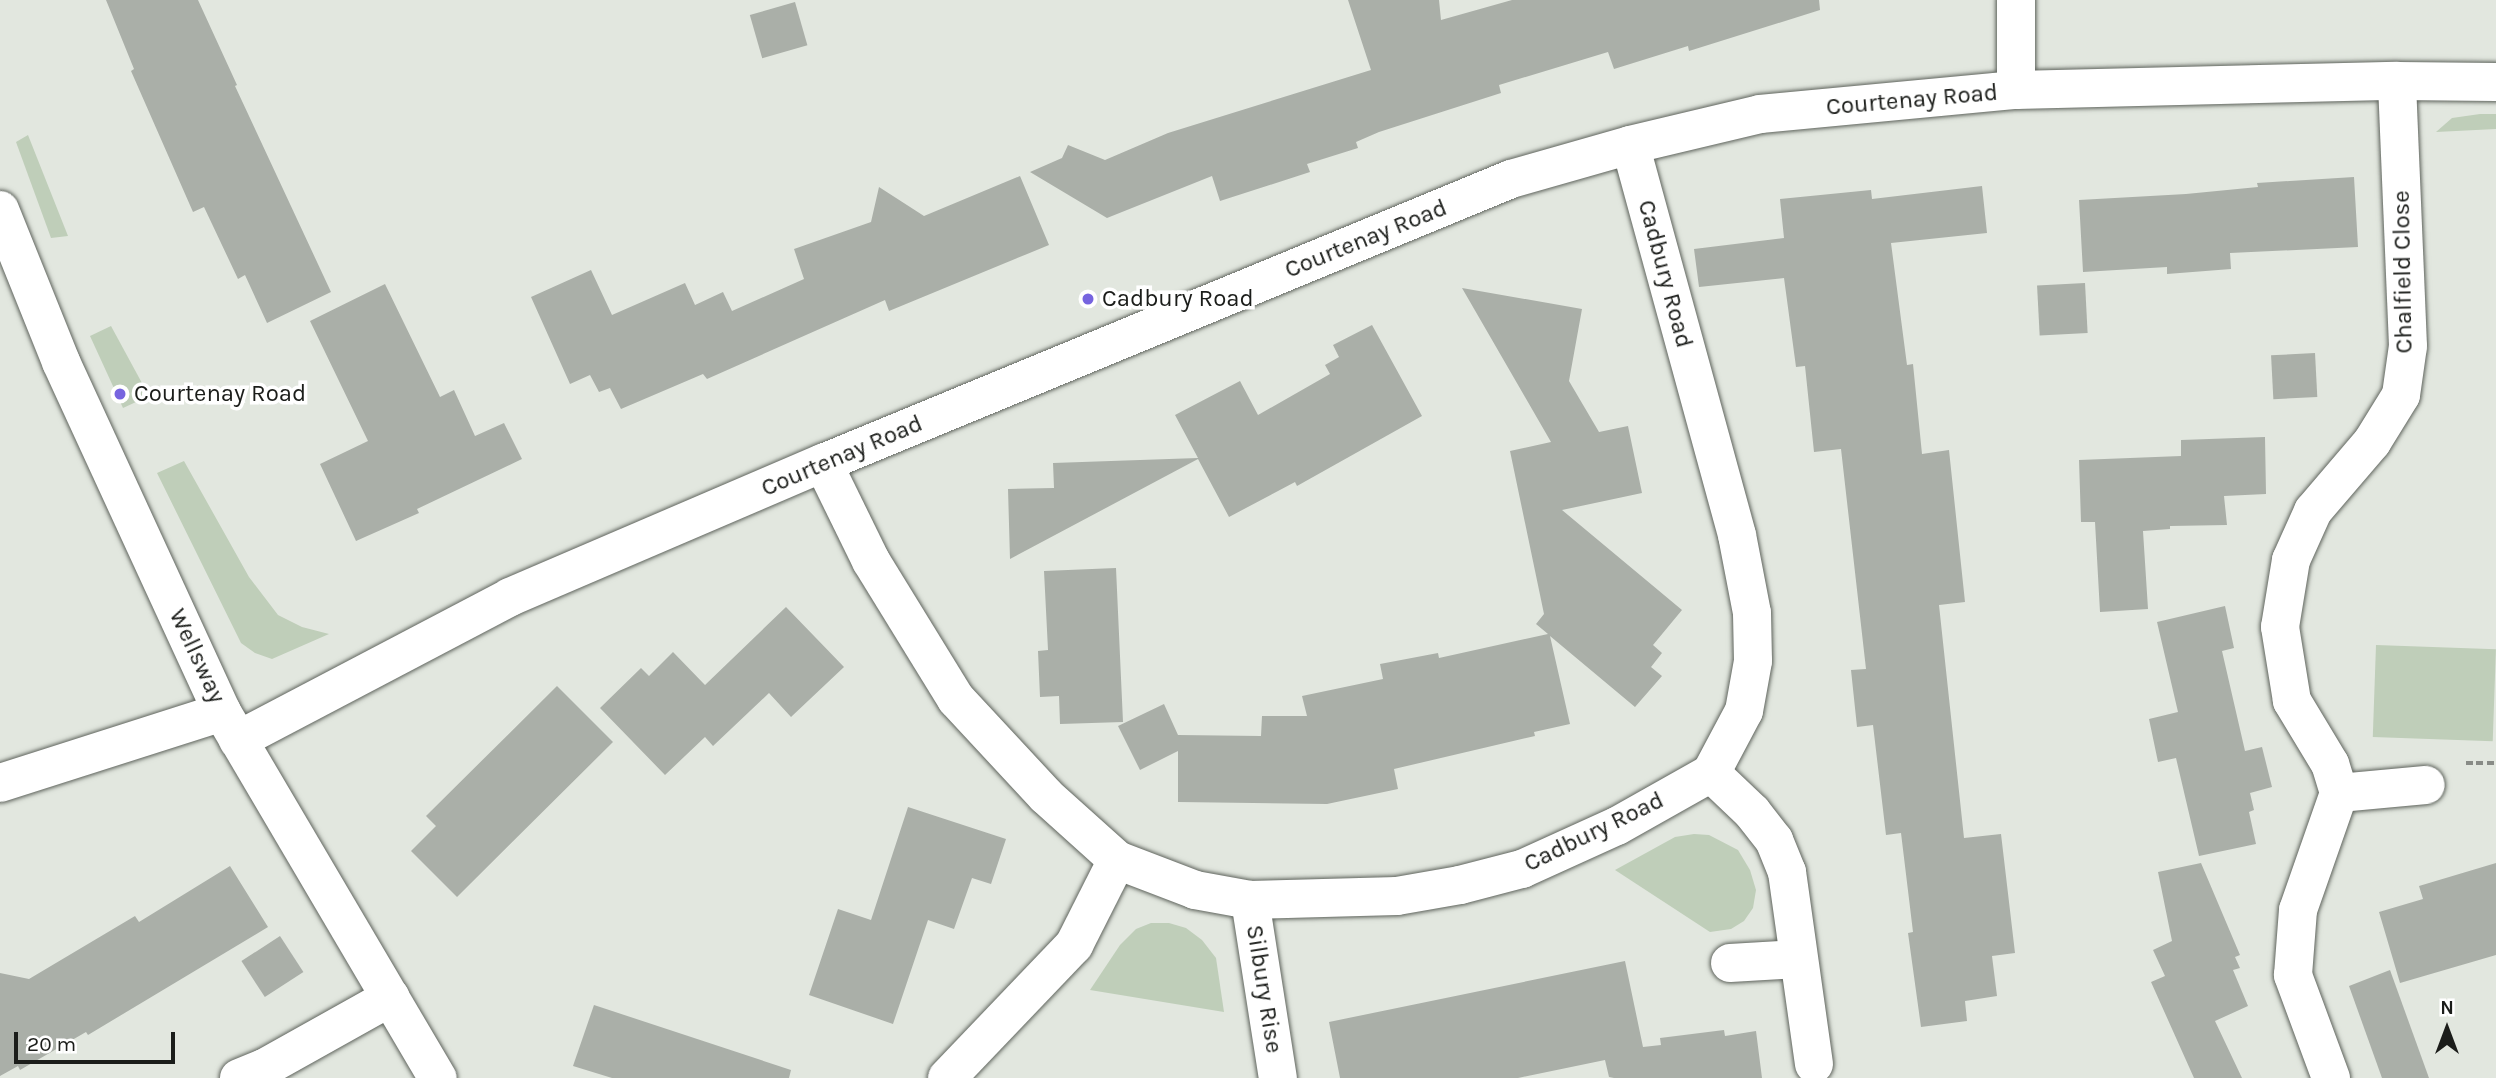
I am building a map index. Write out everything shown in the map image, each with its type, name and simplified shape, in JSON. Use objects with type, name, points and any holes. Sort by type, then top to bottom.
[{"type":"street","points":[[2016,0],[2016,90]]},
{"type":"street","name":"Courtenay Road","points":[[0,783],[230,726],[510,597],[823,463],[1511,179],[1630,145],[1760,114],[2016,90],[2397,80],[2496,82]]},
{"type":"street","name":"Chalfield Close","points":[[2339,793],[2330,764],[2291,701],[2280,627],[2291,560],[2313,512],[2372,442],[2401,395],[2408,346],[2397,80]]},
{"type":"street","name":"Cadbury Road","points":[[823,463],[871,561],[956,699],[1046,796],[1116,860],[1195,890],[1250,900],[1397,896],[1460,885],[1522,869],[1617,826],[1711,773],[1744,711],[1754,662],[1752,613],[1737,535],[1630,145]]},
{"type":"street","name":"Wellsway","points":[[0,210],[61,362],[230,726],[439,1078]]},
{"type":"street","points":[[1711,773],[1752,812],[1774,840],[1787,872],[1814,1064]]},
{"type":"street","points":[[2331,1078],[2293,975],[2298,910],[2339,793],[2426,785]]},
{"type":"street","points":[[947,1078],[1074,945],[1116,860]]},
{"type":"street","name":"Silbury Rise","points":[[1250,900],[1278,1078]]},
{"type":"street","points":[[1730,963],[1798,959]]},
{"type":"street","points":[[239,1078],[264,1068],[391,997]]},
{"type":"green space","points":[[2496,114],[2496,129],[2436,132],[2452,118]]},
{"type":"green space","points":[[28,135],[68,236],[51,238],[16,142]]},
{"type":"green space","points":[[111,326],[149,396],[123,408],[90,336]]},
{"type":"green space","points":[[184,461],[249,577],[278,615],[302,627],[329,634],[272,659],[255,653],[241,643],[157,473]]},
{"type":"green space","points":[[2376,645],[2496,649],[2493,741],[2373,737]]},
{"type":"green space","points":[[1709,835],[1738,850],[1750,870],[1756,890],[1753,908],[1744,921],[1731,929],[1710,932],[1615,870],[1675,837]]},
{"type":"green space","points":[[1151,923],[1169,923],[1186,928],[1202,940],[1216,958],[1224,1012],[1090,990],[1120,945],[1136,929]]},
{"type":"building","points":[[106,0],[198,0],[331,292],[267,323],[245,275],[238,279],[204,207],[193,212],[131,71],[134,69]]},
{"type":"building","points":[[1348,0],[1439,0],[1441,20],[1512,0],[1819,0],[1820,10],[1689,51],[1688,46],[1614,69],[1608,52],[1499,85],[1501,93],[1379,132],[1356,142],[1358,148],[1307,164],[1310,172],[1220,201],[1212,176],[1107,218],[1030,172],[1062,158],[1068,145],[1105,160],[1168,133],[1371,70]]},
{"type":"building","points":[[795,2],[807,45],[762,58],[750,15]]},
{"type":"building","points":[[1020,176],[1049,245],[889,311],[885,300],[707,379],[703,374],[621,409],[610,388],[599,392],[590,375],[570,384],[531,297],[591,270],[612,315],[685,283],[695,305],[723,292],[732,311],[804,279],[794,249],[871,222],[879,187],[924,216]]},
{"type":"building","points":[[2354,177],[2358,247],[2230,253],[2231,269],[2167,274],[2167,267],[2083,272],[2079,200],[2186,194],[2258,187],[2257,183]]},
{"type":"building","points":[[1982,186],[1987,233],[1891,243],[1907,365],[1913,364],[1922,454],[1949,450],[1965,602],[1939,605],[1964,838],[2001,834],[2015,953],[1992,956],[1997,996],[1965,1001],[1967,1021],[1921,1027],[1908,933],[1913,932],[1901,833],[1886,835],[1873,725],[1857,727],[1851,670],[1866,669],[1841,449],[1814,452],[1805,366],[1796,367],[1784,278],[1699,287],[1694,249],[1784,238],[1780,199],[1871,190],[1872,199]]},
{"type":"building","points":[[2085,283],[2088,333],[2040,335],[2037,286]]},
{"type":"building","points":[[385,284],[440,397],[454,390],[475,436],[504,423],[522,459],[417,509],[419,513],[356,541],[320,464],[368,441],[310,321]]},
{"type":"building","points":[[1462,288],[1582,309],[1569,381],[1599,432],[1628,426],[1642,493],[1562,510],[1682,610],[1653,645],[1662,653],[1651,667],[1662,676],[1635,707],[1550,636],[1570,724],[1534,732],[1535,736],[1394,769],[1398,789],[1327,804],[1178,802],[1178,751],[1140,770],[1118,726],[1164,704],[1178,735],[1261,736],[1262,716],[1307,716],[1302,696],[1383,679],[1380,664],[1438,653],[1439,658],[1548,634],[1536,624],[1544,614],[1510,451],[1551,442]]},
{"type":"building","points":[[1372,325],[1422,416],[1297,486],[1295,482],[1229,517],[1198,459],[1010,559],[1008,489],[1054,488],[1053,463],[1198,458],[1175,415],[1240,381],[1258,415],[1330,374],[1325,365],[1339,357],[1333,345]]},
{"type":"building","points":[[2315,353],[2317,397],[2273,399],[2271,355]]},
{"type":"building","points":[[2265,437],[2266,494],[2224,496],[2227,525],[2170,526],[2170,529],[2143,531],[2148,609],[2100,612],[2095,522],[2081,522],[2079,460],[2181,456],[2181,440]]},
{"type":"building","points":[[1116,568],[1123,722],[1060,724],[1059,696],[1040,697],[1038,651],[1048,650],[1044,571]]},
{"type":"building","points":[[2225,606],[2234,648],[2222,651],[2245,751],[2262,747],[2272,787],[2250,793],[2254,810],[2249,812],[2256,844],[2199,856],[2176,758],[2158,762],[2149,719],[2178,712],[2157,622]]},
{"type":"building","points":[[786,607],[844,667],[791,717],[769,693],[713,746],[705,737],[665,775],[600,708],[641,668],[649,676],[673,652],[705,685]]},
{"type":"building","points":[[557,686],[613,742],[457,897],[411,851],[436,826],[426,816]]},
{"type":"building","points":[[908,807],[1006,839],[991,884],[972,878],[954,929],[928,920],[893,1024],[809,995],[838,909],[871,920]]},
{"type":"building","points":[[2201,863],[2240,955],[2235,957],[2240,968],[2233,970],[2248,1006],[2215,1021],[2242,1078],[2194,1078],[2151,982],[2165,976],[2153,950],[2172,941],[2158,872]]},
{"type":"building","points":[[2496,863],[2496,955],[2400,983],[2379,912],[2423,899],[2419,886]]},
{"type":"building","points":[[230,866],[268,927],[88,1035],[86,1032],[20,1070],[18,1066],[0,1076],[0,973],[29,979],[135,916],[139,922]]},
{"type":"building","points":[[280,936],[303,972],[265,997],[241,961]]},
{"type":"building","points":[[1625,961],[1643,1047],[1661,1045],[1660,1038],[1724,1030],[1725,1036],[1756,1031],[1762,1078],[1614,1078],[1609,1077],[1605,1060],[1518,1078],[1340,1078],[1329,1022]]},
{"type":"building","points":[[2390,970],[2429,1078],[2382,1078],[2349,986]]},
{"type":"building","points":[[594,1005],[791,1070],[789,1078],[612,1078],[573,1066]]},
{"type":"place","name":"Cadbury Road","points":[[1088,299]]},
{"type":"place","name":"Courtenay Road","points":[[120,394]]}]
